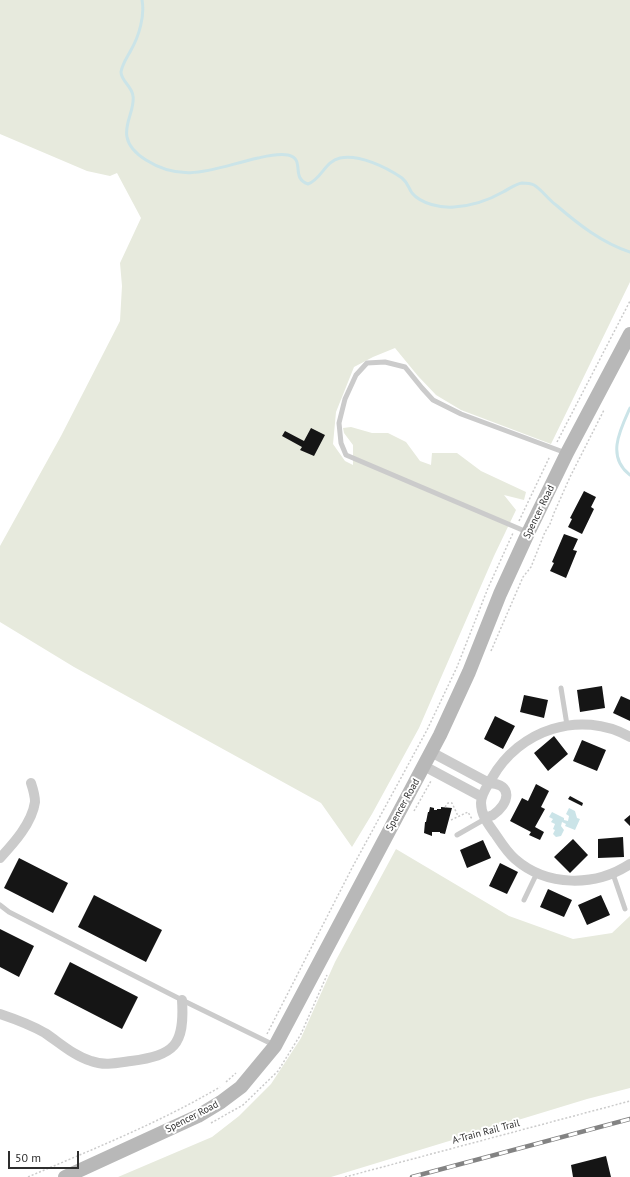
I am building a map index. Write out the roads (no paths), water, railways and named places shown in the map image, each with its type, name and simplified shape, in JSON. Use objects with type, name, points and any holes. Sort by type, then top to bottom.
[{"type":"street","name":"Spencer Road","points":[[65,1177],[198,1116],[221,1102],[241,1087],[269,1043],[424,766],[469,672],[500,594],[522,530],[560,451],[630,334]]},
{"type":"street","points":[[630,737],[614,729],[591,725],[567,725],[549,729],[522,744],[501,764],[489,783],[481,801],[485,819],[511,855],[537,873],[555,879],[574,882],[593,880],[613,874],[630,864]]},
{"type":"street","points":[[431,752],[489,783],[496,783],[504,787],[507,792],[503,804],[494,814],[485,819]]},
{"type":"street","points":[[424,766],[482,797]]},
{"type":"street","points":[[0,858],[14,843],[28,822],[35,802],[31,783]]},
{"type":"street","points":[[0,1014],[15,1019],[44,1033],[66,1049],[91,1061],[105,1064],[158,1056],[168,1051],[178,1040],[183,1019],[182,1000]]},
{"type":"lane","points":[[522,530],[346,455],[341,443],[339,423],[345,399],[356,375],[367,363],[385,362],[405,367],[433,400],[461,414],[560,451]]},
{"type":"lane","points":[[561,688],[567,725]]},
{"type":"lane","points":[[457,835],[485,819]]},
{"type":"lane","points":[[524,900],[537,873]]},
{"type":"lane","points":[[613,874],[625,909]]},
{"type":"lane","points":[[0,906],[269,1043]]},
{"type":"water","points":[[569,808],[575,811],[577,818],[580,819],[575,830],[565,826],[566,824],[562,822],[561,826],[564,830],[561,836],[556,837],[553,834],[555,824],[551,822],[553,819],[549,817],[552,812],[568,821],[569,816],[566,814]]},
{"type":"waterway","points":[[142,0],[143,13],[139,32],[124,63],[121,75],[131,89],[133,96],[126,132],[128,141],[132,148],[146,160],[174,172],[188,173],[215,169],[265,156],[284,154],[293,157],[296,160],[300,178],[308,184],[316,179],[327,166],[335,160],[347,157],[355,158],[372,162],[402,178],[407,183],[412,193],[426,203],[449,207],[479,202],[492,198],[517,184],[530,183],[537,187],[553,203],[591,232],[610,244],[630,252]]},
{"type":"waterway","points":[[630,408],[622,425],[617,443],[618,460],[630,475]]},
{"type":"railway","points":[[412,1177],[630,1119]]}]
